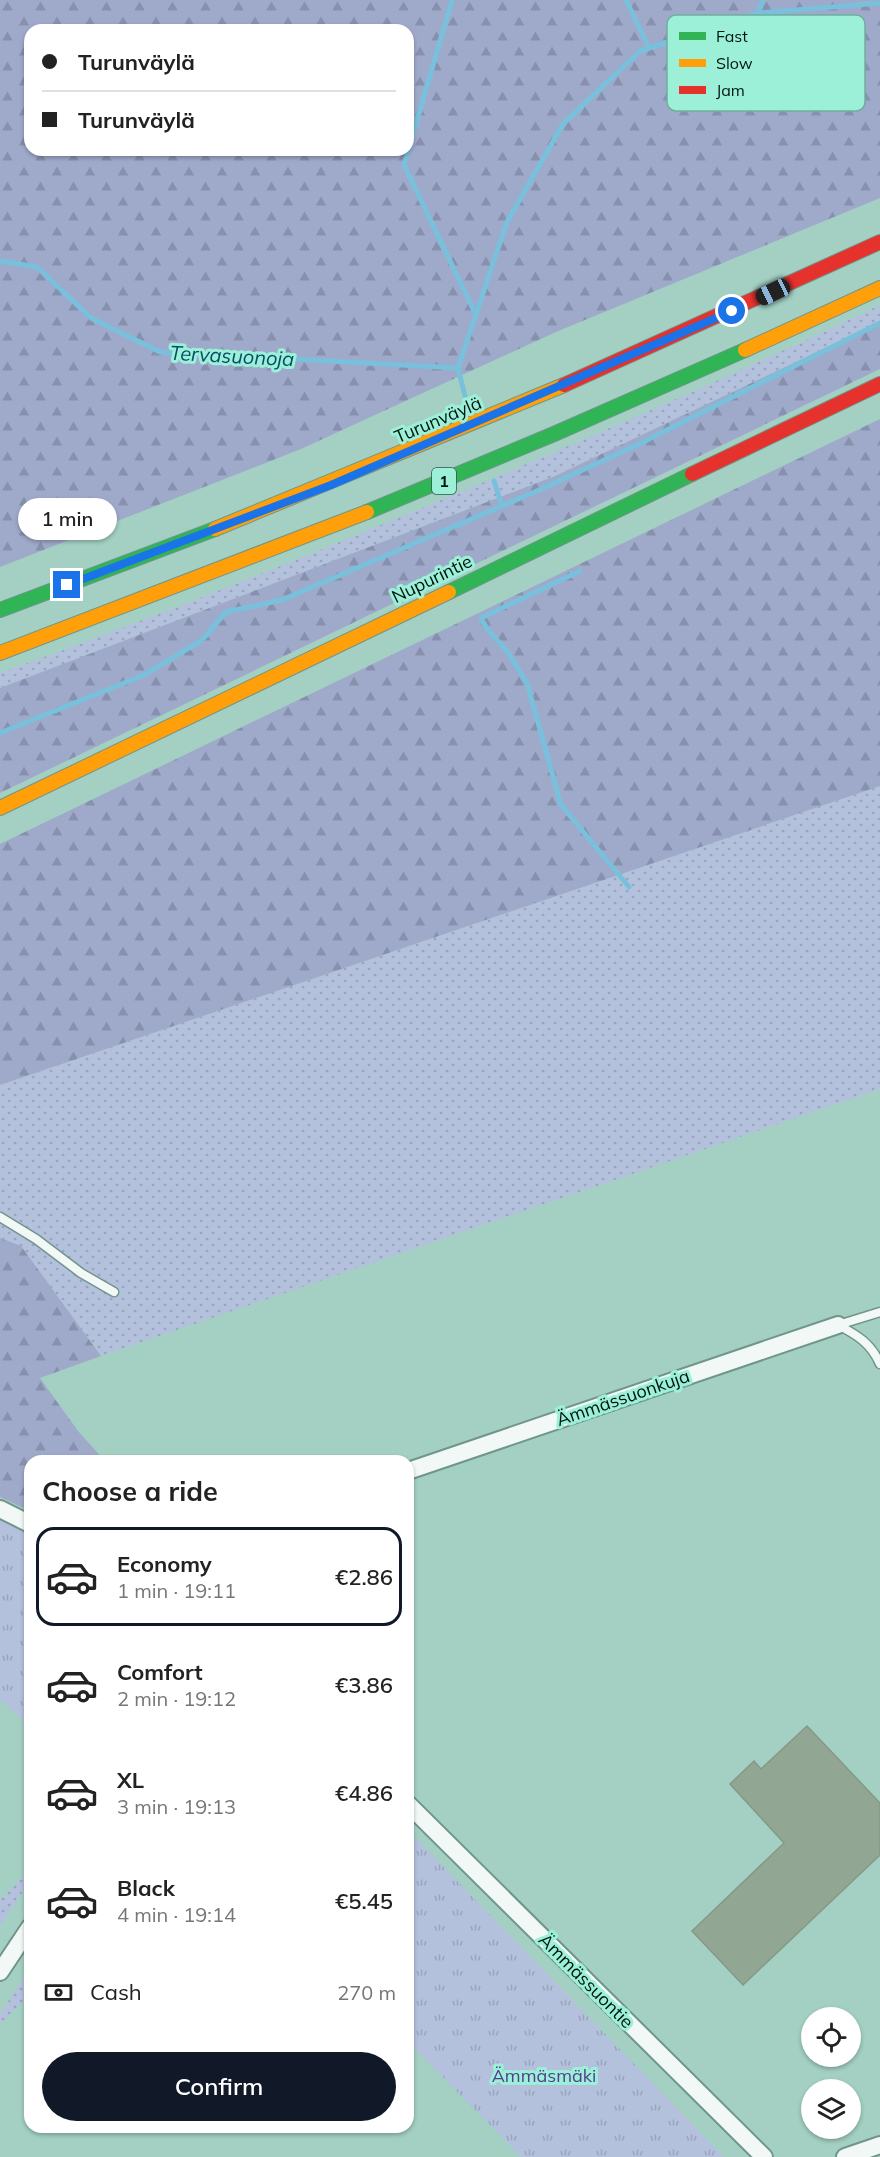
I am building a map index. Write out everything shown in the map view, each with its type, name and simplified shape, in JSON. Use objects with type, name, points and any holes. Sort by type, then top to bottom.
[{"type":"main road","name":"Turunväylä","points":[[0,610],[157,553],[331,485],[612,364],[880,242]]},
{"type":"main road","name":"1","points":[[0,653],[343,524],[628,403],[880,288]]},
{"type":"main road","name":"Nupurintie","points":[[0,808],[880,384]]},
{"type":"street","name":"Ämmässuonkuja","points":[[414,1469],[838,1325]]},
{"type":"street","points":[[0,1509],[24,1521]]},
{"type":"street","name":"Ämmässuontie","points":[[414,1810],[764,2157]]},
{"type":"street","points":[[0,1972],[24,1936]]},
{"type":"street","points":[[845,2157],[880,2145]]},
{"type":"lane","points":[[0,1217],[36,1239],[81,1273],[114,1292]]},
{"type":"lane","points":[[838,1325],[880,1312]]},
{"type":"lane","points":[[838,1325],[862,1338],[875,1352],[880,1364]]},
{"type":"green space","points":[[0,0],[880,0],[880,198],[556,332],[301,449],[0,567]]},
{"type":"green space","points":[[880,305],[880,322],[555,476],[0,688],[0,673],[227,588],[451,496],[667,403]]},
{"type":"green space","points":[[880,322],[880,369],[0,793],[0,688],[555,476]]},
{"type":"green space","points":[[880,419],[880,786],[0,1085],[0,844]]},
{"type":"green space","points":[[880,786],[880,1089],[101,1356],[21,1247],[0,1238],[0,1085]]},
{"type":"green space","points":[[0,1238],[21,1246],[101,1356],[40,1378],[78,1431],[100,1455],[24,1455],[24,1508],[0,1497]]},
{"type":"green space","points":[[0,1519],[24,1531],[24,1721],[0,1699]]},
{"type":"green space","name":"Ämmäsmäki","points":[[414,1836],[724,2157],[521,2157],[414,2048]]},
{"type":"green space","points":[[24,1876],[24,1892],[0,1926],[0,1900]]},
{"type":"green space","points":[[24,1977],[24,2001],[0,2024],[0,2014]]},
{"type":"building","points":[[807,1726],[880,1803],[880,1855],[743,1985],[692,1931],[784,1843],[730,1784],[754,1761],[761,1769]]},
{"type":"waterway","points":[[414,131],[452,0]]},
{"type":"waterway","points":[[626,0],[649,48]]},
{"type":"waterway","points":[[758,13],[763,0]]},
{"type":"waterway","points":[[752,15],[880,3]]},
{"type":"waterway","points":[[458,368],[507,222],[563,124],[640,51],[667,42]]},
{"type":"waterway","points":[[407,156],[404,165],[476,315]]},
{"type":"waterway","name":"Tervasuonoja","points":[[0,261],[37,267],[91,318],[160,352],[458,368]]},
{"type":"waterway","points":[[0,733],[144,675],[202,640],[226,612],[282,600],[537,491],[637,445],[880,323]]},
{"type":"waterway","points":[[458,368],[465,396]]},
{"type":"waterway","points":[[494,481],[502,506]]},
{"type":"waterway","points":[[580,571],[481,618],[487,629],[507,651],[527,683],[561,805],[629,887]]},
{"type":"traffic: fast","points":[[367,512],[554,434],[745,350]]},
{"type":"traffic: fast","points":[[449,592],[692,474]]},
{"type":"traffic: fast","points":[[0,610],[215,529]]},
{"type":"traffic: slow","points":[[745,350],[880,288]]},
{"type":"traffic: slow","points":[[215,529],[564,385]]},
{"type":"traffic: slow","points":[[0,653],[367,512]]},
{"type":"traffic: slow","points":[[0,808],[449,592]]},
{"type":"traffic: jam","points":[[564,385],[880,242]]},
{"type":"traffic: jam","points":[[692,474],[880,384]]},
{"type":"route","points":[[67,585],[157,553],[331,485],[732,311]]}]
